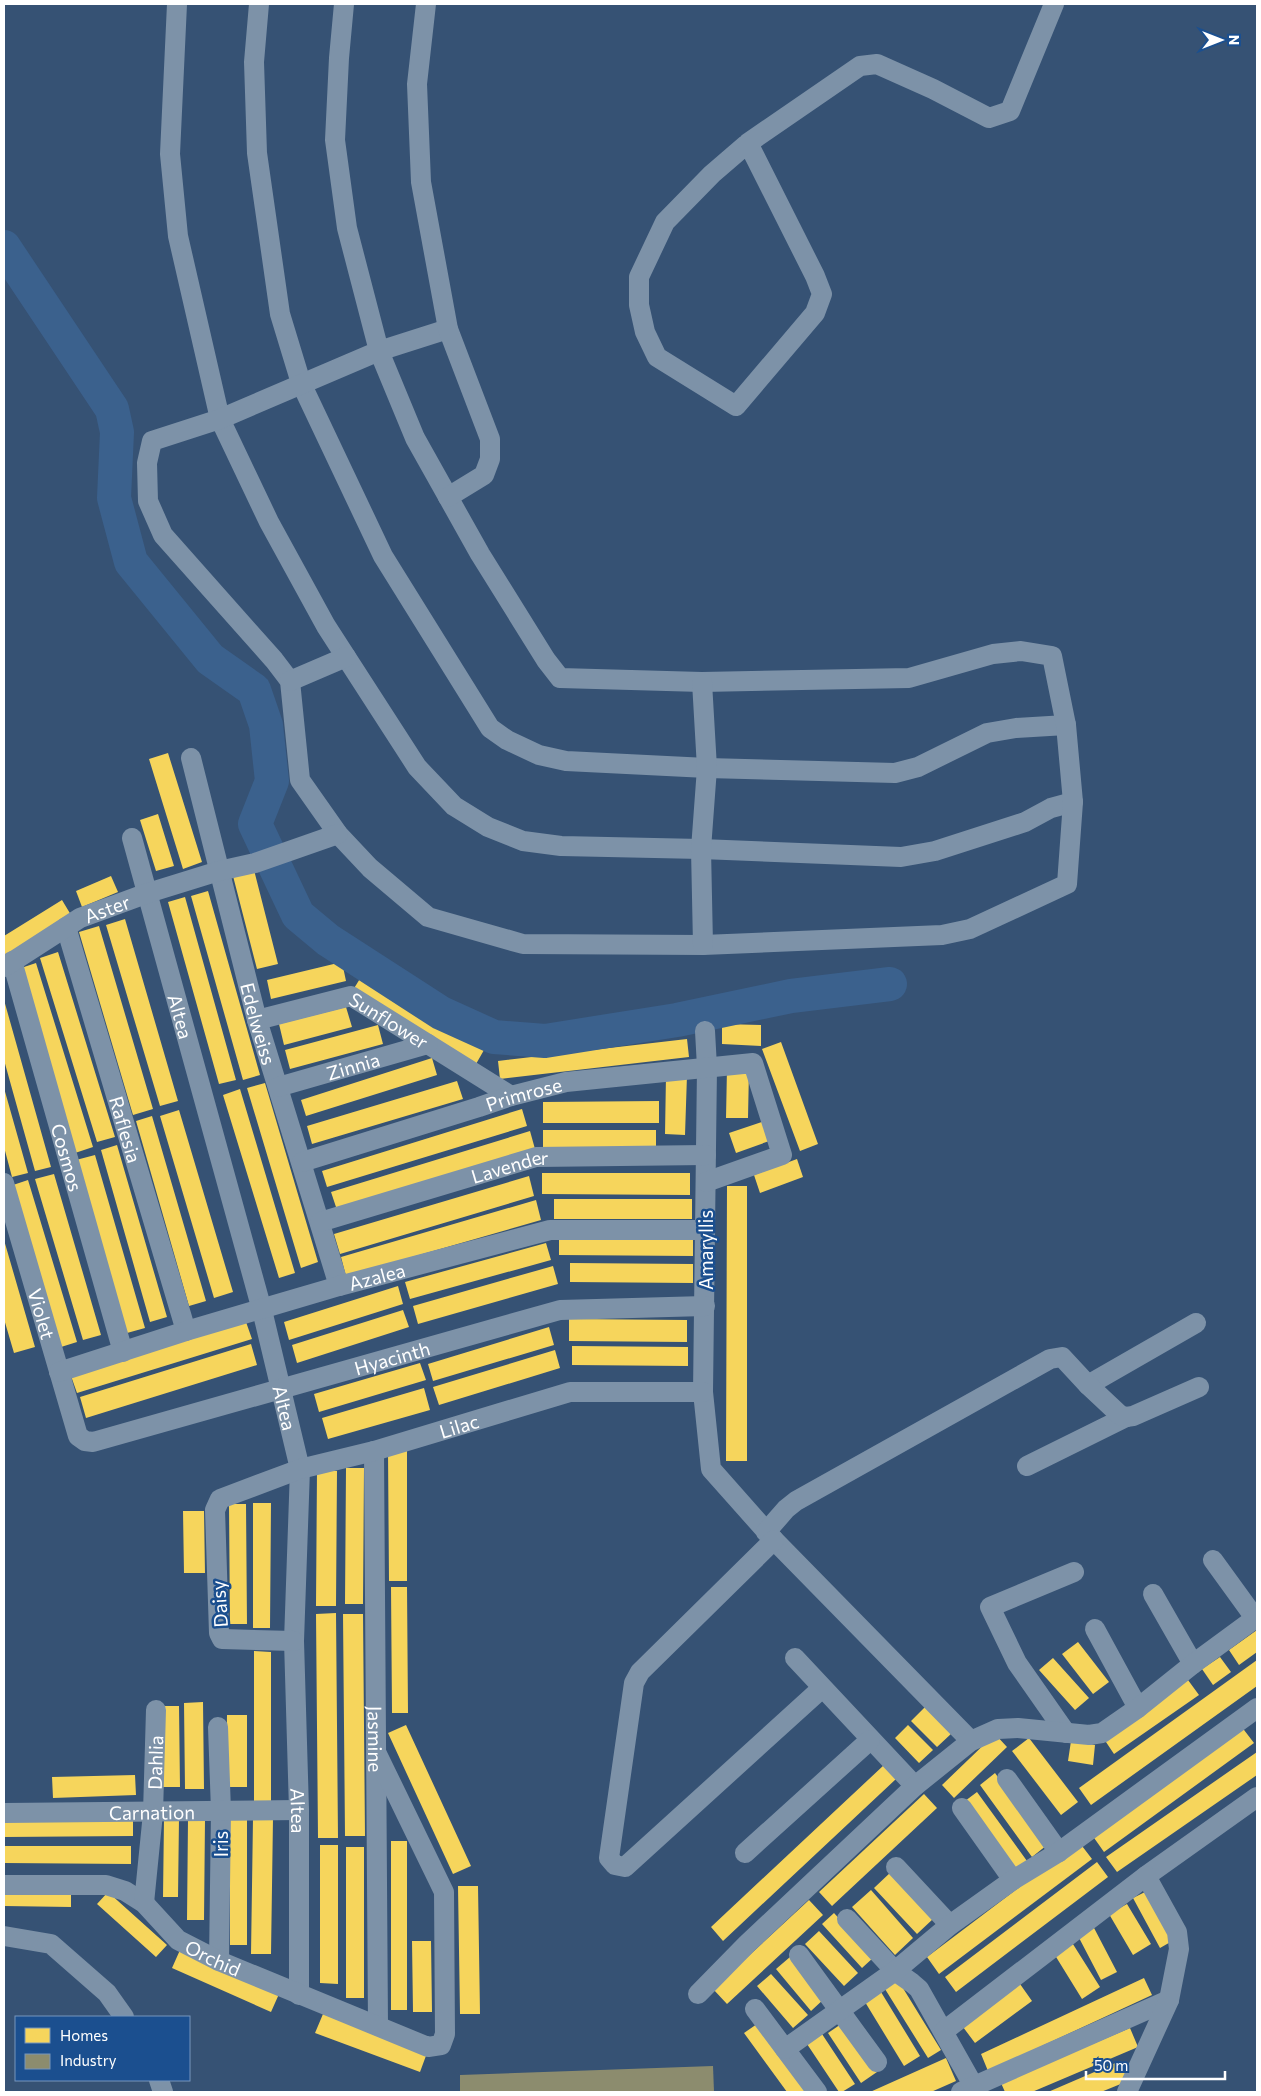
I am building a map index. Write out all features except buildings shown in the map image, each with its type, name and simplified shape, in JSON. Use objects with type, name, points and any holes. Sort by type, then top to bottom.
[{"type":"street","points":[[177,4],[170,154],[178,236],[220,419],[269,522],[326,626],[417,767],[454,806],[488,827],[523,841],[561,846],[701,848],[901,857],[935,851],[1025,822],[1051,808],[1073,802]]},
{"type":"street","points":[[259,4],[254,62],[257,153],[280,314],[301,383],[383,556],[490,728],[507,740],[539,755],[566,761],[707,768],[895,773],[918,767],[987,733],[1016,728],[1066,725]]},
{"type":"street","points":[[344,4],[335,140],[347,228],[379,351],[415,438],[480,554],[546,660],[560,678],[702,682],[909,678],[992,654],[1021,651],[1052,656],[1066,725],[1073,802],[1067,884],[970,929],[942,934],[703,945],[523,944],[428,917],[370,868],[338,834],[300,780],[290,681],[274,660],[163,535],[148,501],[147,463],[152,441],[220,419],[379,351],[448,329]]},
{"type":"street","points":[[426,4],[417,84],[420,173],[448,329],[490,439],[490,459],[484,476],[448,497]]},
{"type":"street","points":[[748,143],[815,276],[822,294],[815,313],[736,406],[657,357],[645,332],[639,305],[639,277],[665,222],[712,174],[748,143],[860,66],[877,64],[933,89],[989,118],[1010,111],[1054,4]]},
{"type":"street","points":[[290,681],[346,657]]},
{"type":"street","points":[[702,682],[707,768],[701,848],[703,945]]},
{"type":"street","name":"Edelweiss","points":[[190,758],[258,1020],[339,1286]]},
{"type":"street","name":"Aster","points":[[8,964],[80,918],[148,893],[255,862],[338,834]]},
{"type":"street","name":"Altea","points":[[132,838],[262,1310],[300,1469],[294,1641],[299,1810],[299,1995]]},
{"type":"street","name":"Raflesia","points":[[66,927],[186,1332]]},
{"type":"street","name":"Cosmos","points":[[8,964],[123,1352]]},
{"type":"street","name":"Sunflower","points":[[258,1020],[351,996],[511,1096]]},
{"type":"street","name":"Amaryllis","points":[[705,1031],[707,1067],[703,1392],[711,1469],[770,1536]]},
{"type":"street","name":"Zinnia","points":[[278,1087],[428,1044]]},
{"type":"street","name":"Primrose","points":[[302,1162],[480,1108],[511,1096],[566,1082],[753,1063],[782,1155],[706,1182]]},
{"type":"street","name":"Lavender","points":[[320,1222],[536,1157],[706,1155]]},
{"type":"street","name":"Violet","points":[[4,1183],[78,1436],[85,1441]]},
{"type":"street","name":"Azalea","points":[[59,1372],[339,1286],[550,1230],[704,1230]]},
{"type":"street","name":"Hyacinth","points":[[85,1441],[93,1442],[560,1310],[705,1306]]},
{"type":"street","points":[[1088,1385],[1196,1323]]},
{"type":"street","points":[[822,1689],[625,1867],[616,1865],[609,1858],[634,1683],[640,1672],[770,1536],[786,1509],[796,1501],[1050,1359],[1062,1356],[1088,1385],[1120,1415],[1126,1417]]},
{"type":"street","points":[[1027,1466],[1126,1417],[1133,1416],[1198,1387]]},
{"type":"street","name":"Lilac","points":[[220,1499],[300,1469],[374,1451],[570,1392],[703,1392]]},
{"type":"street","name":"Jasmine","points":[[374,1451],[378,2026]]},
{"type":"street","name":"Daisy","points":[[220,1499],[215,1510],[219,1633],[222,1639],[294,1641]]},
{"type":"street","points":[[770,1536],[971,1741]]},
{"type":"street","points":[[698,1994],[915,1786],[971,1741],[998,1729],[1018,1728],[1089,1735],[1102,1733],[1138,1708],[1193,1664],[1256,1618],[1213,1560]]},
{"type":"street","points":[[1066,1734],[1017,1663],[990,1607],[1074,1572]]},
{"type":"street","points":[[1153,1594],[1193,1664]]},
{"type":"street","points":[[1095,1629],[1138,1708]]},
{"type":"street","points":[[795,1658],[822,1689],[915,1786]]},
{"type":"street","points":[[785,2048],[895,1972],[950,1925],[1013,1880],[1059,1852],[1257,1708]]},
{"type":"street","name":"Dahlia","points":[[144,1902],[153,1813],[156,1710]]},
{"type":"street","name":"Iris","points":[[218,1728],[221,1811],[219,1961]]},
{"type":"street","points":[[745,1853],[870,1740]]},
{"type":"street","name":"Orchid","points":[[4,1885],[106,1886],[125,1891],[144,1902],[178,1940],[219,1961],[428,2047],[441,2045],[445,2034],[444,1892],[377,1754]]},
{"type":"street","points":[[1007,1778],[1059,1852]]},
{"type":"street","points":[[944,2031],[1146,1876],[1257,1797]]},
{"type":"street","points":[[962,1808],[1013,1880]]},
{"type":"street","name":"Carnation","points":[[4,1813],[153,1813],[299,1810]]},
{"type":"street","points":[[896,1867],[950,1925]]},
{"type":"street","points":[[1127,2092],[1169,2000],[1179,1949],[1177,1932],[1146,1876]]},
{"type":"street","points":[[847,1919],[895,1972],[912,1982],[919,1989],[944,2031],[971,2090],[1169,2000]]},
{"type":"street","points":[[4,1936],[50,1944],[107,1993],[123,2016]]},
{"type":"street","points":[[799,1955],[841,2010],[877,2062]]},
{"type":"street","points":[[756,2008],[817,2092]]},
{"type":"waterway","points":[[4,247],[112,409],[117,432],[114,498],[131,562],[210,659],[254,690],[266,725],[272,781],[255,824],[298,915],[328,940],[441,1013],[494,1037],[545,1041],[677,1020],[791,996],[890,984]]}]
